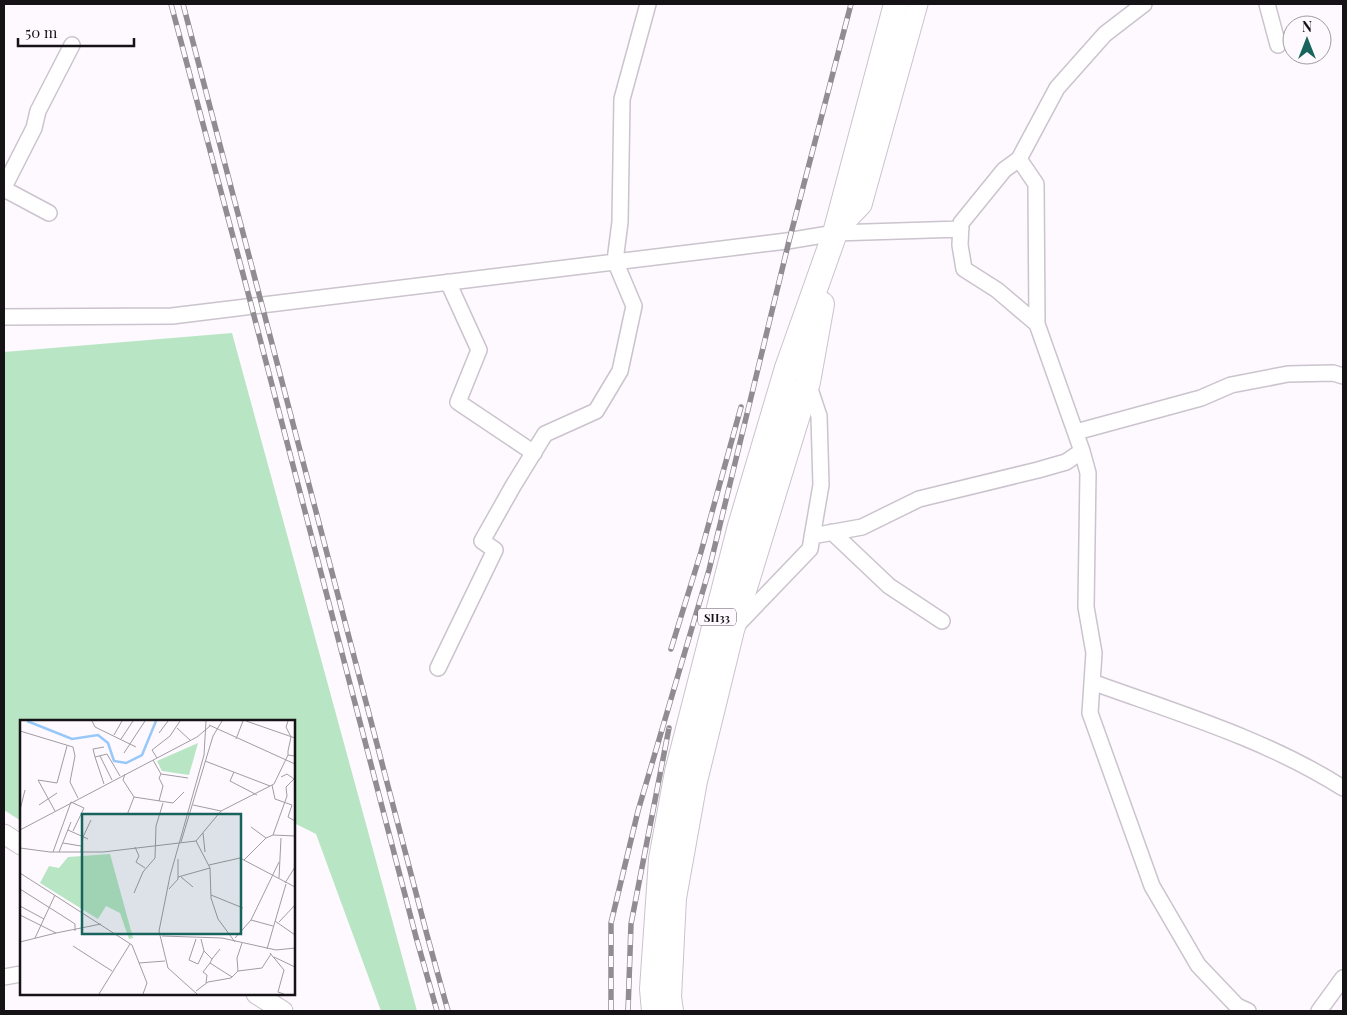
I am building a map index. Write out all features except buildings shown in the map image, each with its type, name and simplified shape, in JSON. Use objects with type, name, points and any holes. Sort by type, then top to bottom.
[{"type":"main road","points":[[835,233],[896,4]]},
{"type":"main road","name":"SH33","points":[[671,1011],[669,997],[674,898],[695,780],[732,630],[808,382],[835,233]]},
{"type":"main road","name":"SH33","points":[[654,1011],[652,989],[661,859],[677,772],[740,526],[787,368],[835,233]]},
{"type":"street","points":[[438,668],[494,550],[482,541],[513,486],[545,434],[596,411],[620,371],[634,306],[615,261],[620,222],[622,99],[636,54],[648,4]]},
{"type":"street","points":[[835,233],[862,205],[918,4]]},
{"type":"street","points":[[1037,324],[997,290],[964,269],[960,245],[961,223],[1004,170],[1019,159],[1057,88],[1104,34],[1144,4]]},
{"type":"street","points":[[1267,4],[1278,45]]},
{"type":"street","points":[[49,213],[4,188],[34,128],[38,110],[72,45]]},
{"type":"street","points":[[1019,159],[1036,184],[1037,324],[1076,432],[1088,473],[1086,606],[1094,653],[1090,713],[1152,886],[1198,965],[1237,1006],[1248,1011]]},
{"type":"street","points":[[4,317],[172,316],[835,233],[960,229]]},
{"type":"street","points":[[448,282],[479,350],[458,402],[534,453]]},
{"type":"street","points":[[1076,432],[1202,398],[1232,384],[1288,374],[1333,373],[1343,376]]},
{"type":"street","points":[[732,630],[810,549],[821,485],[819,416],[808,382]]},
{"type":"street","points":[[812,536],[862,528],[919,499],[1066,462],[1082,452]]},
{"type":"street","points":[[832,532],[889,586],[942,620]]},
{"type":"street","points":[[1092,682],[1242,736],[1322,774],[1343,788]]},
{"type":"street","points":[[4,834],[20,845]]},
{"type":"street","points":[[4,977],[20,974]]},
{"type":"street","points":[[1319,1011],[1343,978]]},
{"type":"street","points":[[258,995],[283,1011]]},
{"type":"green space","points":[[232,333],[417,1011],[381,1011],[316,834],[295,824],[295,720],[20,720],[20,820],[4,810],[4,352]]},
{"type":"railway","points":[[171,4],[437,1011]]},
{"type":"railway","points":[[183,4],[448,1011]]},
{"type":"railway","points":[[611,1011],[611,923],[638,811],[709,570],[789,241],[851,4]]},
{"type":"railway","points":[[671,649],[701,552],[741,407]]},
{"type":"railway","points":[[628,1011],[631,924],[669,728]]}]
